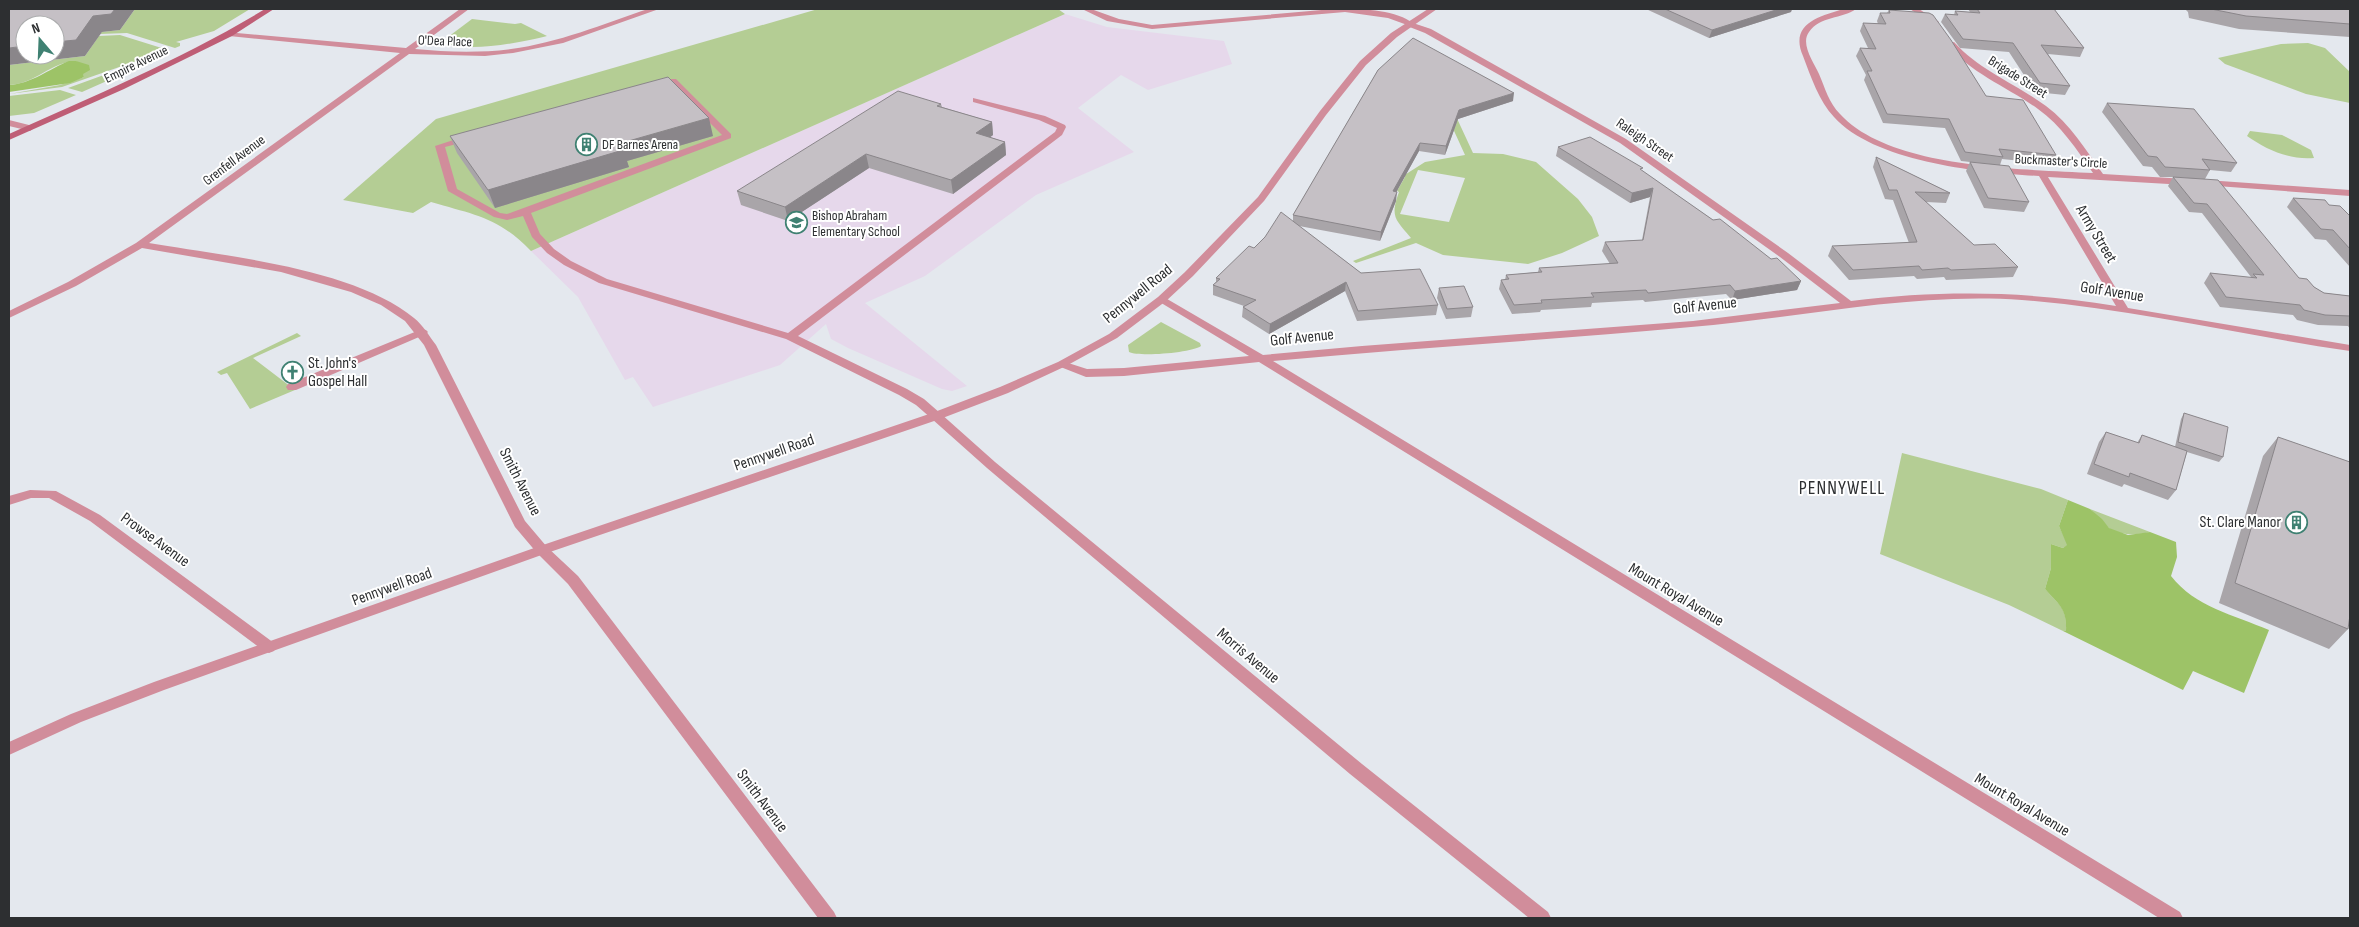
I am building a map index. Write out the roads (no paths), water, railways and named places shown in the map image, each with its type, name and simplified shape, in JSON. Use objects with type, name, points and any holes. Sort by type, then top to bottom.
[{"type":"main road","name":"Empire Avenue","points":[[9,137],[229,34],[270,9]]},
{"type":"street","name":"Grenfell Avenue","points":[[9,315],[72,284],[140,244],[465,9]]},
{"type":"street","name":"O'Dea Place","points":[[229,34],[452,55],[513,51],[560,41],[655,9]]},
{"type":"street","name":"Raleigh Street","points":[[1086,9],[1098,16],[1123,23],[1152,27],[1345,10],[1389,16],[1410,24],[1428,31],[1623,141],[1784,255],[1848,304]]},
{"type":"street","name":"Pennywell Road","points":[[9,749],[121,700],[542,550],[936,416],[1011,387],[1062,364],[1113,336],[1162,299],[1254,206],[1363,63],[1384,43],[1433,9]]},
{"type":"street","name":"Buckmaster's Circle","points":[[1852,9],[1824,18],[1809,27],[1803,35],[1806,53],[1835,114],[1845,124],[1880,143],[1925,158],[1960,166],[2042,174],[2100,176],[2350,193]]},
{"type":"street","name":"Brigade Street","points":[[1914,9],[1934,20],[1958,53],[2044,109],[2073,137],[2100,176]]},
{"type":"street","points":[[477,136],[440,146],[453,191],[497,215],[507,216],[526,212],[728,136],[673,81],[645,89]]},
{"type":"street","points":[[790,337],[1061,130],[1060,125],[1052,121],[976,100]]},
{"type":"street","points":[[9,123],[30,128]]},
{"type":"street","name":"Army Street","points":[[2042,174],[2124,310]]},
{"type":"street","name":"Morris Avenue","points":[[526,212],[537,238],[561,258],[580,270],[604,280],[790,337],[920,402],[991,465],[1341,756],[1542,918]]},
{"type":"street","name":"Smith Avenue","points":[[140,244],[298,273],[358,291],[396,309],[422,332],[520,524],[542,550],[573,580],[828,918]]},
{"type":"street","name":"Golf Avenue","points":[[1062,364],[1086,373],[1117,372],[1390,346],[1684,325],[1848,304],[1923,298],[1982,296],[2054,300],[2350,348]]},
{"type":"street","name":"Mount Royal Avenue","points":[[1162,299],[1637,592],[2174,918]]},
{"type":"street","points":[[292,387],[422,332]]},
{"type":"street","name":"Prowse Avenue","points":[[9,501],[30,494],[51,494],[95,518],[269,647]]},
{"type":"place","name":"DF Barnes Arena","points":[[586,144]]},
{"type":"place","name":"Bishop Abraham Elementary School","points":[[796,223]]},
{"type":"place","name":"St. John's Gospel Hall","points":[[292,372]]},
{"type":"place","name":"St. Clare Manor","points":[[2297,522]]},
{"type":"district","name":"PENNYWELL","points":[[1842,488]]}]
